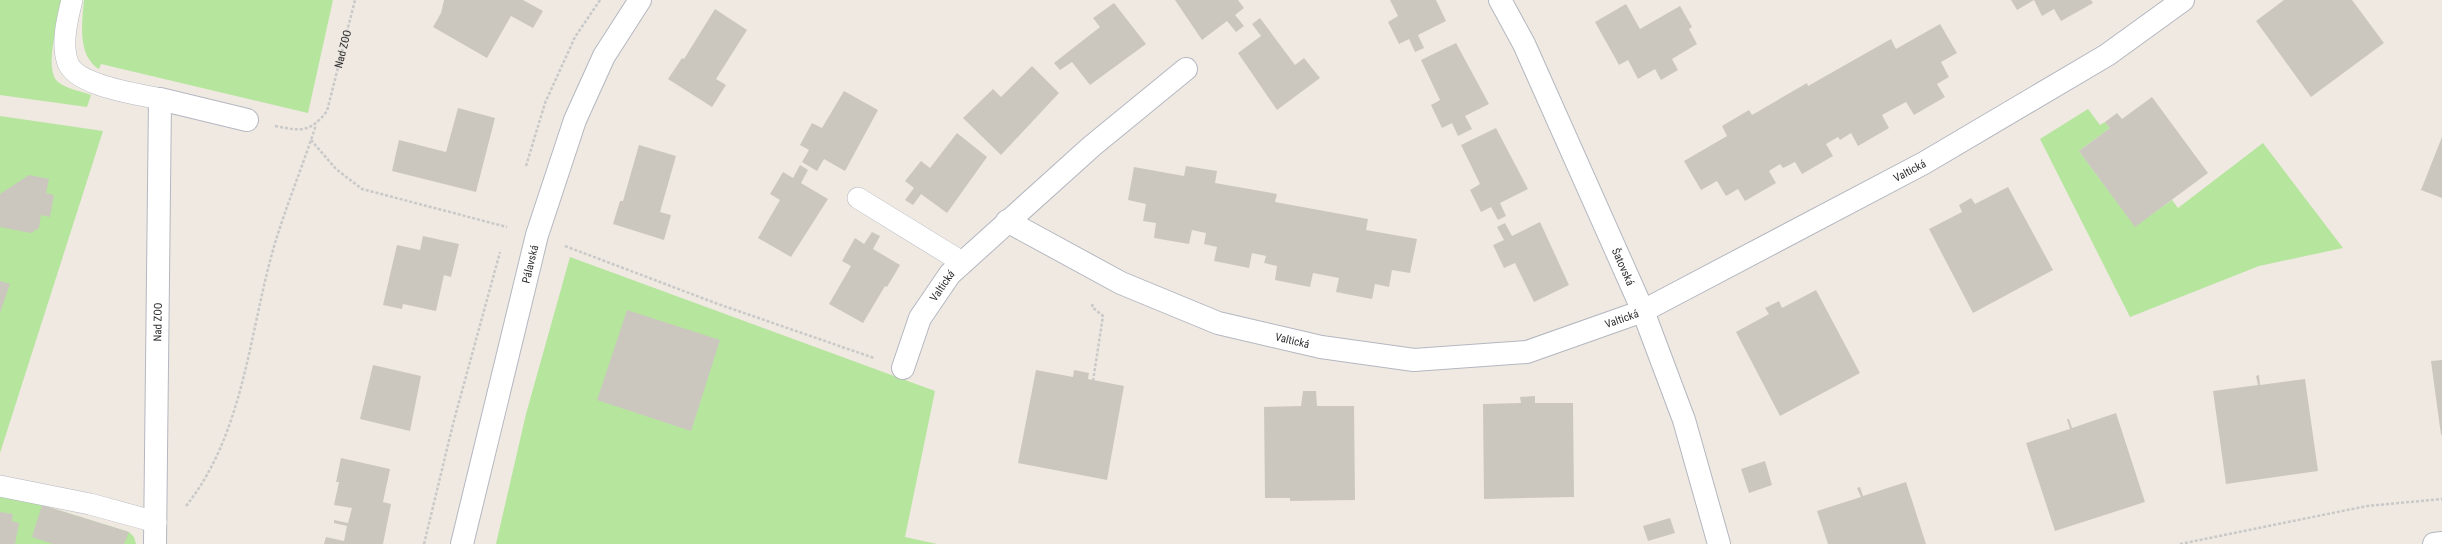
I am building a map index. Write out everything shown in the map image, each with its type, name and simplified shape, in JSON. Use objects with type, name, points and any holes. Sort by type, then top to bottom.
[{"type":"street","name":"Pálavská","points":[[462,544],[537,235],[575,120],[604,56],[640,0]]},
{"type":"street","name":"Šatovská","points":[[1500,0],[1524,44],[1643,311],[1684,420],[1719,544]]},
{"type":"street","name":"Valtická","points":[[1007,221],[1121,283],[1218,323],[1321,347],[1414,360],[1528,352],[1643,311],[1918,166],[2016,111],[2107,56],[2183,0]]},
{"type":"street","name":"Valtická","points":[[903,368],[920,318],[950,274],[1007,221],[1092,146],[1186,69]]},
{"type":"street","points":[[160,99],[247,120]]},
{"type":"street","name":"Nad ZOO","points":[[155,544],[160,99]]},
{"type":"street","points":[[2434,544],[2442,543]]},
{"type":"lane","points":[[72,0],[65,48],[68,65],[78,76],[94,83],[160,99]]},
{"type":"lane","points":[[858,198],[962,262]]},
{"type":"lane","points":[[0,486],[90,504],[156,522]]},
{"type":"path","name":"Nad ZOO","points":[[184,508],[203,484],[228,433],[275,244],[316,125],[327,111],[355,0]]},
{"type":"path","points":[[247,120],[291,129],[306,129],[316,125]]},
{"type":"path","points":[[311,140],[336,169],[362,189],[508,227]]},
{"type":"path","points":[[537,235],[718,304],[903,368]]},
{"type":"path","points":[[1093,381],[1103,316],[1092,307],[1102,272]]},
{"type":"path","points":[[2180,544],[2367,506],[2442,499]]},
{"type":"green space","points":[[0,0],[63,0],[53,43],[52,66],[54,75],[58,82],[91,95],[87,107],[0,95]]},
{"type":"green space","points":[[84,0],[333,0],[308,113],[101,64],[99,69],[87,56],[82,38]]},
{"type":"green space","points":[[2088,109],[2100,125],[2105,122],[2110,128],[2079,151],[2135,226],[2172,200],[2178,208],[2263,143],[2343,248],[2259,266],[2130,317],[2040,139]]},
{"type":"green space","points":[[0,116],[103,131],[0,453]]},
{"type":"green space","points":[[570,257],[935,391],[905,537],[937,544],[496,544],[526,414]]},
{"type":"green space","points":[[0,495],[42,505],[129,532],[134,537],[136,544],[0,544]]},
{"type":"building","points":[[444,0],[523,0],[543,11],[533,28],[511,16],[487,58],[433,27],[441,13]]},
{"type":"building","points":[[1175,0],[1238,0],[1244,8],[1235,15],[1244,26],[1236,32],[1227,21],[1202,40]]},
{"type":"building","points":[[1390,0],[1436,0],[1446,21],[1418,35],[1424,48],[1415,52],[1409,39],[1399,44],[1388,22],[1398,16]]},
{"type":"building","points":[[2011,0],[2034,0],[2017,10]]},
{"type":"building","points":[[2034,0],[2091,0],[2093,3],[2061,21],[2054,9],[2042,16]]},
{"type":"building","points":[[2284,0],[2352,0],[2384,43],[2311,97],[2256,21]]},
{"type":"building","points":[[1114,3],[1146,44],[1090,85],[1072,62],[1060,70],[1054,63],[1100,27],[1093,18]]},
{"type":"building","points":[[1626,4],[1640,29],[1680,6],[1692,27],[1689,29],[1697,44],[1672,59],[1678,70],[1661,80],[1655,69],[1638,79],[1628,60],[1619,65],[1595,22]]},
{"type":"building","points":[[715,9],[747,30],[716,79],[726,85],[712,107],[668,79],[682,58],[684,59]]},
{"type":"building","points":[[1260,18],[1295,65],[1304,58],[1320,78],[1277,110],[1238,53],[1261,36],[1252,24]]},
{"type":"building","points":[[1940,24],[1957,53],[1941,62],[1949,77],[1937,84],[1945,97],[1914,115],[1906,102],[1882,115],[1889,128],[1858,146],[1851,133],[1840,140],[1838,137],[1826,144],[1833,156],[1802,174],[1795,162],[1783,168],[1780,164],[1769,171],[1776,183],[1745,201],[1738,189],[1726,196],[1717,181],[1701,190],[1684,161],[1727,136],[1722,126],[1749,110],[1752,115],[1807,83],[1808,86],[1891,39],[1896,49]]},
{"type":"building","points":[[1456,43],[1489,104],[1465,116],[1472,129],[1458,136],[1452,123],[1442,128],[1431,105],[1440,100],[1421,60]]},
{"type":"building","points":[[1032,66],[1059,93],[1001,155],[963,118],[993,89],[1001,97]]},
{"type":"building","points":[[844,91],[878,110],[845,171],[824,159],[817,171],[802,162],[809,150],[800,145],[812,123],[822,128]]},
{"type":"building","points":[[2152,97],[2208,173],[2135,227],[2079,151],[2110,128],[2105,122],[2117,113],[2122,119]]},
{"type":"building","points":[[458,108],[495,118],[476,192],[392,171],[399,140],[446,152]]},
{"type":"building","points":[[1496,128],[1528,189],[1500,203],[1506,216],[1498,220],[1491,207],[1481,212],[1470,190],[1480,184],[1461,145]]},
{"type":"building","points":[[957,133],[987,157],[947,213],[921,194],[913,205],[905,200],[914,188],[905,181],[921,161],[930,168]]},
{"type":"building","points":[[2442,137],[2442,198],[2421,190]]},
{"type":"building","points":[[639,145],[676,156],[660,212],[671,215],[664,240],[613,224],[620,201],[623,201]]},
{"type":"building","points":[[800,165],[808,170],[801,183],[828,199],[791,257],[758,238],[780,200],[770,194],[783,172],[793,178]]},
{"type":"building","points":[[1186,166],[1217,171],[1215,183],[1277,194],[1275,202],[1368,219],[1366,230],[1417,239],[1410,273],[1392,270],[1389,287],[1375,284],[1372,299],[1336,292],[1339,278],[1313,273],[1310,287],[1275,280],[1277,266],[1264,263],[1266,256],[1252,253],[1249,268],[1214,261],[1217,247],[1204,244],[1206,233],[1192,230],[1189,244],[1154,238],[1156,223],[1143,221],[1146,204],[1128,200],[1134,167],[1184,176]]},
{"type":"building","points":[[29,175],[49,179],[46,193],[54,195],[50,217],[41,215],[39,228],[31,233],[0,227],[0,194]]},
{"type":"building","points":[[2008,187],[2053,270],[1973,313],[1929,229],[1962,212],[1959,205],[1971,198],[1975,204]]},
{"type":"building","points":[[1540,222],[1569,285],[1534,302],[1515,263],[1504,268],[1493,245],[1504,240],[1497,227],[1505,223],[1512,236]]},
{"type":"building","points":[[872,232],[880,236],[873,249],[900,265],[887,287],[885,286],[863,323],[829,304],[851,266],[842,261],[855,238],[864,244]]},
{"type":"building","points":[[423,236],[459,244],[451,277],[444,275],[436,311],[403,304],[402,309],[383,305],[397,245],[420,250]]},
{"type":"building","points":[[0,281],[10,284],[0,313]]},
{"type":"building","points":[[1816,290],[1860,373],[1780,416],[1736,332],[1769,314],[1765,308],[1779,301],[1782,308]]},
{"type":"building","points":[[627,310],[720,340],[691,431],[597,400]]},
{"type":"building","points":[[2442,360],[2442,434],[2441,435],[2431,361]]},
{"type":"building","points":[[373,365],[421,376],[410,431],[360,419]]},
{"type":"building","points":[[1036,370],[1073,377],[1074,370],[1089,373],[1088,379],[1124,386],[1107,480],[1018,463]]},
{"type":"building","points":[[2259,375],[2260,385],[2305,379],[2318,471],[2226,484],[2213,391],[2258,385],[2256,376]]},
{"type":"building","points":[[1303,391],[1316,391],[1317,406],[1354,406],[1355,500],[1290,501],[1290,498],[1265,498],[1264,407],[1301,406]]},
{"type":"building","points":[[1535,396],[1535,403],[1573,403],[1574,497],[1484,499],[1483,404],[1521,403],[1520,397]]},
{"type":"building","points":[[2116,413],[2145,502],[2055,531],[2026,443],[2070,429],[2067,419],[2069,419],[2072,428]]},
{"type":"building","points":[[341,458],[390,469],[383,502],[391,504],[383,544],[324,544],[326,537],[344,541],[347,526],[334,523],[334,520],[348,523],[352,508],[334,505],[339,482],[336,482]]},
{"type":"building","points":[[1765,461],[1772,485],[1749,493],[1741,469]]},
{"type":"building","points":[[1906,482],[1926,544],[1828,544],[1817,511],[1861,497],[1857,488],[1860,487],[1863,496]]},
{"type":"building","points":[[42,505],[129,532],[124,544],[53,544],[32,537]]},
{"type":"building","points":[[0,512],[13,514],[12,521],[19,523],[15,544],[0,544]]},
{"type":"building","points":[[1670,518],[1675,533],[1648,541],[1643,526]]}]
